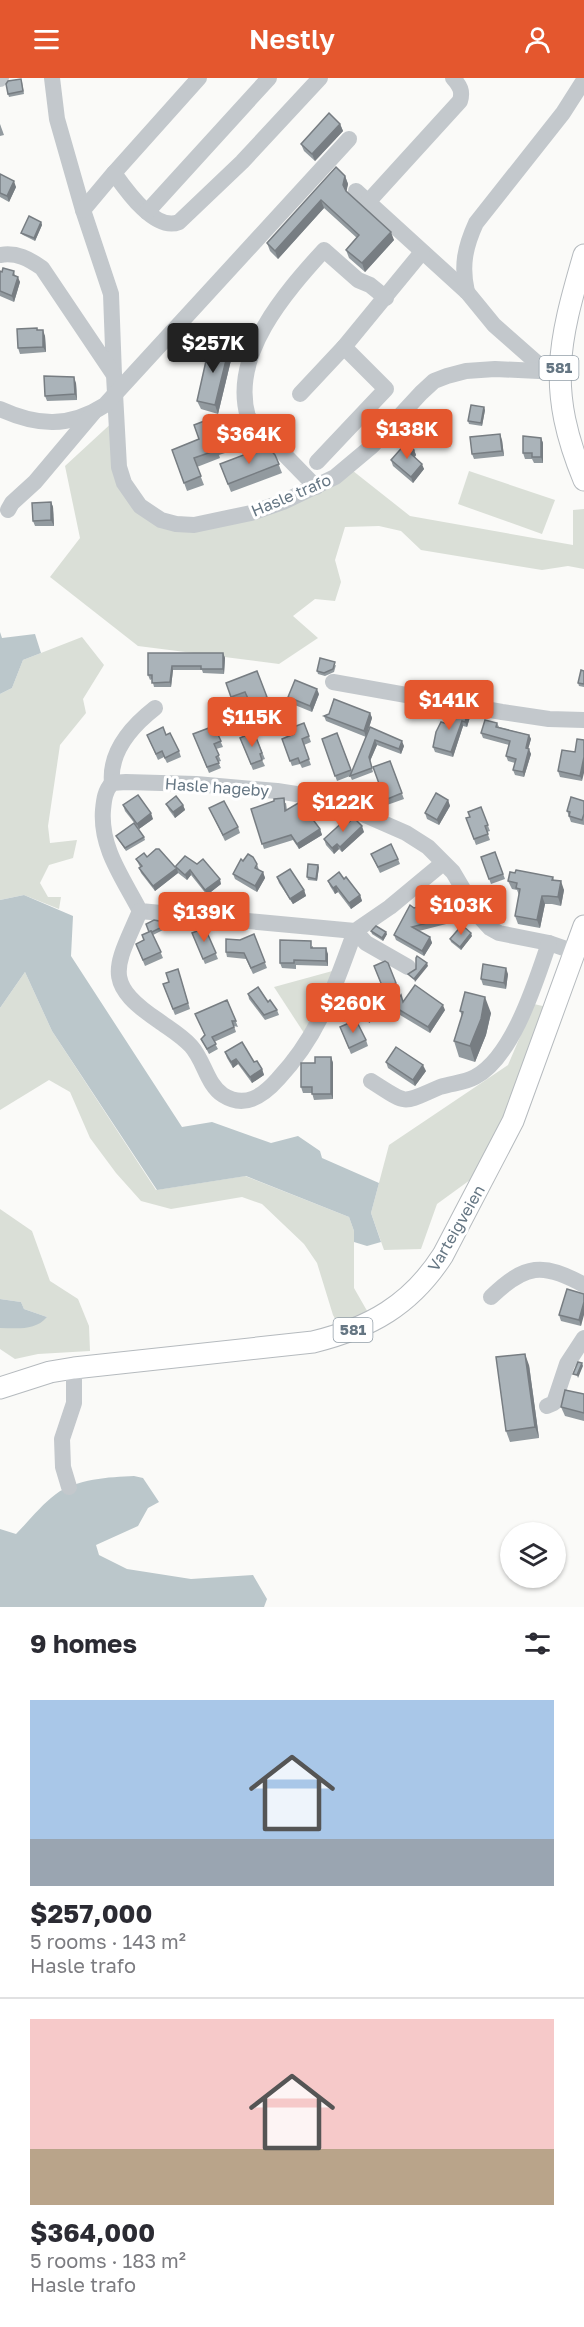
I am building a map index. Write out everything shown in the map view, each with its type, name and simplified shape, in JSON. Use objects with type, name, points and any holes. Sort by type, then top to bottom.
[{"type":"main road","name":"581","points":[[584,255],[552,371],[564,421],[584,480]]},
{"type":"main road","name":"Varteigveien","points":[[0,1389],[41,1375],[74,1368],[313,1342],[344,1335],[379,1319],[404,1300],[432,1272],[443,1255],[513,1121],[580,943]]},
{"type":"street","points":[[83,210],[200,78]]},
{"type":"street","points":[[147,212],[269,78]]},
{"type":"street","points":[[114,173],[130,195],[147,212],[167,224],[179,222],[242,162],[320,78]]},
{"type":"street","points":[[453,78],[460,87],[462,94],[460,101],[362,197],[467,292],[494,325],[552,371]]},
{"type":"street","name":"Hasle trafo","points":[[48,79],[83,210],[111,294],[119,467],[124,483],[140,506],[161,520],[194,525],[251,513],[315,487],[351,465],[435,381],[466,371],[552,371]]},
{"type":"street","points":[[467,292],[464,264],[469,239],[476,223],[563,113],[584,80]]},
{"type":"street","points":[[8,510],[12,503],[35,482],[94,412],[114,396],[349,139]]},
{"type":"street","points":[[315,487],[248,417],[245,395],[252,352],[272,312],[297,279],[324,250],[358,280],[370,285],[386,298]]},
{"type":"street","points":[[300,394],[344,347],[422,252]]},
{"type":"street","points":[[0,255],[10,253],[29,259],[42,268],[114,375]]},
{"type":"street","points":[[317,462],[386,389],[344,347]]},
{"type":"street","points":[[0,409],[31,420],[51,423],[94,412]]},
{"type":"street","points":[[333,682],[502,712],[549,719],[584,720]]},
{"type":"street","points":[[155,708],[134,726],[124,740],[112,764],[112,783],[104,798],[102,820],[104,838],[140,911],[120,962],[119,981],[124,993],[145,1012],[189,1044],[218,1091],[239,1101],[252,1100],[267,1091],[291,1065],[311,1037],[328,1002],[355,931],[390,907],[443,863]]},
{"type":"street","name":"Hasle hageby","points":[[112,783],[223,785],[277,790],[309,796],[358,812],[406,833],[428,847],[453,872],[479,916],[490,928],[508,936],[549,943],[580,943]]},
{"type":"street","points":[[140,911],[355,931],[366,943],[408,967]]},
{"type":"street","points":[[371,1081],[407,1101],[442,1087],[466,1081],[484,1071],[503,1050],[521,1018],[549,943]]},
{"type":"street","points":[[491,1297],[505,1283],[535,1270],[548,1269],[561,1272],[584,1285]]},
{"type":"street","points":[[547,1406],[554,1403],[567,1364],[584,1338]]},
{"type":"street","points":[[69,1487],[63,1467],[62,1439],[74,1403],[74,1368]]},
{"type":"shaded area","points":[[116,419],[119,467],[150,514],[218,520],[348,467],[410,516],[573,545],[573,510],[584,509],[584,569],[568,566],[542,570],[421,550],[401,531],[379,526],[345,527],[335,560],[341,582],[335,601],[315,599],[293,616],[318,638],[279,664],[138,646],[50,577],[80,538],[65,466]]},
{"type":"shaded area","points":[[469,471],[555,500],[542,534],[458,504]]},
{"type":"shaded area","points":[[0,632],[2,638],[35,634],[41,653],[23,660],[12,688],[0,694]]},
{"type":"shaded area","points":[[82,637],[104,665],[83,699],[86,713],[60,745],[48,826],[50,843],[77,840],[73,858],[49,865],[40,883],[48,897],[61,897],[59,909],[24,895],[0,900],[0,694],[12,688],[23,660]]},
{"type":"shaded area","points":[[24,895],[73,916],[71,956],[182,1127],[212,1122],[271,1143],[298,1136],[320,1151],[322,1158],[379,1183],[371,1213],[381,1242],[367,1246],[354,1242],[354,1231],[349,1217],[246,1176],[157,1190],[52,1031],[25,972],[0,1008],[0,900]]},
{"type":"shaded area","points":[[336,970],[304,1033],[274,987]]},
{"type":"shaded area","points":[[25,972],[52,1031],[156,1190],[245,1176],[349,1217],[354,1231],[354,1288],[370,1316],[340,1328],[333,1315],[317,1263],[304,1244],[262,1204],[242,1197],[171,1209],[141,1201],[116,1173],[90,1138],[70,1092],[49,1080],[0,1110],[0,1008]]},
{"type":"shaded area","points":[[534,1004],[551,1008],[481,1172],[437,1204],[421,1249],[384,1250],[371,1213],[389,1145],[508,1065]]},
{"type":"shaded area","points":[[0,1209],[32,1231],[50,1281],[78,1299],[89,1326],[90,1351],[38,1354],[15,1359],[0,1349],[0,1328],[9,1328],[47,1317],[24,1309],[21,1302],[0,1299]]},
{"type":"shaded area","points":[[0,1299],[21,1302],[24,1309],[47,1317],[32,1327],[0,1328]]},
{"type":"shaded area","points":[[134,1476],[143,1478],[159,1502],[148,1508],[138,1526],[96,1545],[99,1555],[127,1569],[191,1579],[253,1575],[267,1599],[264,1607],[0,1607],[0,1529],[16,1534],[51,1498],[73,1485],[104,1478]]},
{"type":"building","points":[[21,79],[23,91],[8,94],[6,84],[8,81]]},
{"type":"building","points":[[329,113],[340,124],[312,154],[301,144]]},
{"type":"building","points":[[336,167],[345,176],[343,185],[346,191],[391,232],[362,263],[346,250],[359,235],[321,200],[275,251],[267,243]]},
{"type":"building","points":[[0,174],[14,181],[7,196],[0,193]]},
{"type":"building","points":[[29,216],[41,222],[34,238],[21,233]]},
{"type":"building","points":[[3,268],[14,271],[13,275],[18,277],[12,296],[0,291],[0,271],[2,272]]},
{"type":"building","points":[[37,328],[37,330],[43,330],[43,347],[18,348],[17,329]]},
{"type":"building","points":[[210,343],[229,348],[215,405],[197,401]]},
{"type":"building","points":[[44,376],[74,377],[75,394],[45,396]]},
{"type":"building","points":[[471,405],[484,407],[481,423],[468,421]]},
{"type":"building","points":[[212,418],[222,444],[216,447],[217,450],[194,458],[201,476],[184,483],[172,450],[199,439],[194,425]]},
{"type":"building","points":[[423,418],[437,431],[429,441],[414,428]]},
{"type":"building","points":[[500,434],[502,451],[472,454],[470,437]]},
{"type":"building","points":[[523,436],[541,438],[541,457],[532,457],[532,453],[523,453]]},
{"type":"building","points":[[406,443],[414,450],[411,454],[422,464],[411,477],[391,460]]},
{"type":"building","points":[[267,446],[279,464],[228,484],[220,464]]},
{"type":"building","points":[[51,502],[51,520],[33,521],[32,503]]},
{"type":"building","points":[[148,653],[223,653],[223,669],[172,666],[170,682],[152,683],[152,675],[148,675]]},
{"type":"building","points":[[320,658],[335,662],[333,669],[324,673],[317,671]]},
{"type":"building","points":[[581,670],[584,671],[584,684],[578,683]]},
{"type":"building","points":[[257,671],[267,697],[250,703],[245,692],[231,697],[226,683]]},
{"type":"building","points":[[295,680],[317,689],[310,706],[288,697]]},
{"type":"building","points":[[334,699],[370,713],[364,731],[324,716],[329,714]]},
{"type":"building","points":[[453,709],[468,712],[465,722],[462,721],[451,752],[433,747],[441,722],[448,724]]},
{"type":"building","points":[[485,720],[497,723],[496,727],[529,735],[526,748],[529,749],[523,772],[513,770],[516,759],[506,756],[510,741],[481,733]]},
{"type":"building","points":[[304,723],[309,736],[302,739],[309,759],[300,763],[298,758],[290,761],[282,739],[294,734],[291,728]]},
{"type":"building","points":[[214,726],[221,741],[214,744],[219,755],[216,757],[219,763],[207,767],[193,734]]},
{"type":"building","points":[[163,727],[166,735],[170,733],[179,751],[165,758],[162,751],[156,754],[147,735]]},
{"type":"building","points":[[370,727],[402,741],[399,749],[375,740],[369,757],[372,768],[350,776]]},
{"type":"building","points":[[254,732],[262,753],[260,754],[262,760],[251,764],[240,738]]},
{"type":"building","points":[[337,733],[351,770],[335,776],[322,739]]},
{"type":"building","points":[[577,739],[584,740],[584,757],[580,776],[558,771],[562,750],[575,752]]},
{"type":"building","points":[[390,761],[402,793],[385,800],[373,767]]},
{"type":"building","points":[[436,793],[448,800],[437,820],[425,813]]},
{"type":"building","points":[[138,795],[151,813],[137,824],[123,805]]},
{"type":"building","points":[[176,796],[183,805],[173,812],[166,804]]},
{"type":"building","points":[[571,797],[584,801],[582,820],[569,816],[570,812],[567,811]]},
{"type":"building","points":[[284,798],[285,811],[300,802],[320,829],[297,844],[291,835],[262,844],[251,809],[274,801],[274,799]]},
{"type":"building","points":[[224,801],[238,827],[223,835],[209,808]]},
{"type":"building","points":[[481,807],[488,825],[485,826],[488,834],[474,839],[466,818],[470,817],[468,812]]},
{"type":"building","points":[[354,818],[362,826],[340,847],[337,844],[332,848],[324,839],[346,819],[349,822]]},
{"type":"building","points":[[134,823],[144,837],[125,848],[116,836]]},
{"type":"building","points":[[391,844],[398,859],[378,867],[371,854]]},
{"type":"building","points":[[159,849],[175,867],[185,856],[197,864],[203,859],[220,879],[205,890],[190,870],[185,875],[176,867],[153,886],[139,868],[142,866],[136,859],[144,853],[147,857]]},
{"type":"building","points":[[495,852],[503,874],[489,879],[481,857]]},
{"type":"building","points":[[248,854],[257,864],[255,868],[263,872],[255,886],[233,874],[241,859],[243,861]]},
{"type":"building","points":[[308,864],[318,865],[316,879],[307,877]]},
{"type":"building","points":[[290,869],[304,890],[290,899],[277,877]]},
{"type":"building","points":[[516,870],[553,877],[552,880],[561,881],[558,897],[542,896],[537,920],[515,916],[520,889],[516,888],[517,883],[508,881],[510,872],[515,873]]},
{"type":"building","points":[[339,872],[360,895],[349,903],[336,886],[333,888],[328,881]]},
{"type":"building","points":[[448,899],[453,916],[412,927],[430,937],[422,951],[394,935],[410,905],[414,908]]},
{"type":"building","points":[[154,920],[159,921],[162,927],[149,932],[146,924]]},
{"type":"building","points":[[462,925],[471,933],[460,947],[450,939]]},
{"type":"building","points":[[376,926],[386,932],[382,938],[371,931]]},
{"type":"building","points":[[205,928],[216,953],[203,959],[192,933]]},
{"type":"building","points":[[151,931],[161,952],[143,960],[136,944],[144,940],[142,935]]},
{"type":"building","points":[[254,934],[265,962],[251,968],[244,953],[226,952],[226,939],[240,940]]},
{"type":"building","points":[[280,940],[311,941],[311,948],[326,948],[326,961],[294,960],[294,963],[280,963]]},
{"type":"building","points":[[417,956],[427,963],[414,979],[408,974],[416,969]]},
{"type":"building","points":[[385,961],[396,983],[383,988],[374,966]]},
{"type":"building","points":[[483,964],[506,968],[504,983],[481,979]]},
{"type":"building","points":[[178,969],[188,1003],[173,1009],[163,984],[169,982],[166,973]]},
{"type":"building","points":[[415,985],[443,1005],[428,1027],[393,1006],[401,995],[403,1002]]},
{"type":"building","points":[[258,987],[268,1002],[270,1000],[277,1010],[264,1015],[248,994]]},
{"type":"building","points":[[465,992],[485,997],[481,1019],[470,1046],[454,1041],[463,1012],[460,1011]]},
{"type":"building","points":[[227,1000],[236,1021],[232,1021],[234,1027],[212,1037],[216,1044],[207,1049],[201,1039],[205,1035],[195,1014]]},
{"type":"building","points":[[375,1004],[381,1011],[368,1020],[362,1013]]},
{"type":"building","points":[[356,1020],[366,1040],[349,1048],[340,1027]]},
{"type":"building","points":[[242,1042],[254,1062],[257,1061],[262,1069],[250,1077],[236,1059],[231,1062],[225,1052]]},
{"type":"building","points":[[396,1047],[423,1065],[413,1080],[386,1062]]},
{"type":"building","points":[[315,1057],[331,1057],[331,1094],[312,1094],[312,1087],[301,1087],[301,1063],[315,1063]]},
{"type":"building","points":[[567,1289],[584,1294],[579,1320],[559,1315]]},
{"type":"building","points":[[525,1354],[535,1427],[506,1431],[496,1357]]},
{"type":"building","points":[[578,1362],[582,1363],[577,1375],[573,1374]]},
{"type":"building","points":[[565,1390],[584,1394],[584,1413],[561,1407]]}]
